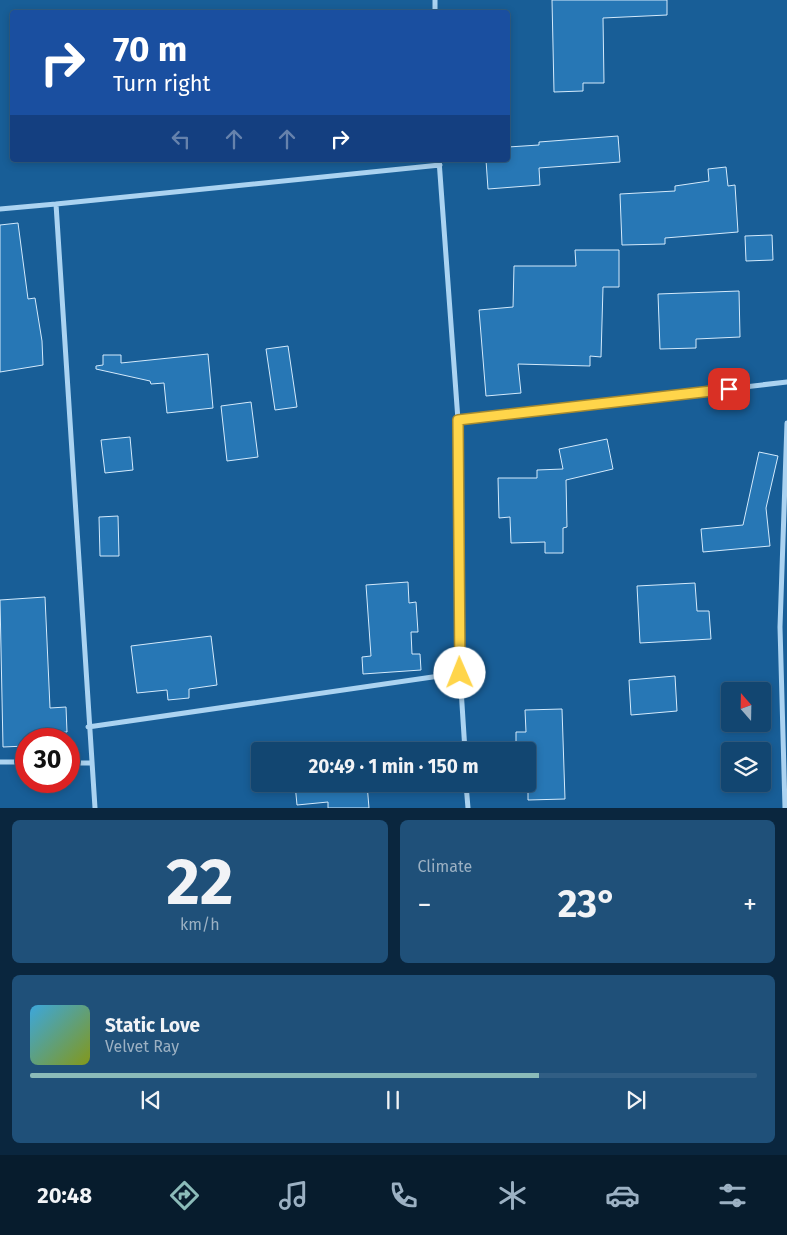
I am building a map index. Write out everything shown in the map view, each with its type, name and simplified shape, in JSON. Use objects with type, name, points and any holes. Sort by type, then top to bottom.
[{"type":"street","points":[[0,209],[440,163],[458,420],[460,673],[464,742]]},
{"type":"street","points":[[56,204],[88,728],[95,808]]},
{"type":"street","points":[[458,420],[787,382]]},
{"type":"street","points":[[785,808],[780,627],[787,423]]},
{"type":"street","points":[[88,728],[460,673]]},
{"type":"street","points":[[0,762],[15,762]]},
{"type":"street","points":[[80,763],[92,763]]},
{"type":"street","points":[[467,792],[468,808]]},
{"type":"building","points":[[552,0],[667,0],[667,15],[603,18],[604,83],[583,83],[583,91],[554,92]]},
{"type":"building","points":[[618,136],[620,162],[539,168],[540,185],[488,189],[486,162],[510,162],[510,147],[539,145],[539,142]]},
{"type":"building","points":[[726,167],[728,186],[735,185],[738,232],[665,238],[665,244],[622,245],[620,194],[675,191],[675,186],[709,181],[708,169]]},
{"type":"building","points":[[18,223],[28,299],[35,298],[42,341],[43,365],[0,372],[0,225]]},
{"type":"building","points":[[772,235],[773,260],[746,261],[745,236]]},
{"type":"building","points":[[575,250],[619,250],[619,287],[603,287],[601,357],[590,356],[590,366],[518,364],[521,393],[486,396],[479,310],[513,307],[514,266],[576,266]]},
{"type":"building","points":[[739,291],[740,337],[696,339],[696,348],[660,349],[658,294]]},
{"type":"building","points":[[288,346],[297,407],[275,410],[266,349]]},
{"type":"building","points":[[208,354],[213,408],[167,413],[164,383],[151,384],[150,381],[96,369],[96,366],[103,365],[103,355],[121,355],[121,363]]},
{"type":"building","points":[[251,402],[258,457],[227,461],[221,406]]},
{"type":"building","points":[[130,437],[133,470],[105,473],[101,440]]},
{"type":"building","points":[[607,439],[613,469],[566,480],[567,527],[563,528],[563,553],[545,553],[545,542],[511,543],[510,517],[499,518],[498,478],[537,478],[537,470],[563,469],[559,449]]},
{"type":"building","points":[[759,452],[778,456],[766,508],[770,546],[703,552],[701,529],[743,525]]},
{"type":"building","points":[[118,516],[119,556],[100,556],[99,517]]},
{"type":"building","points":[[408,582],[409,603],[416,602],[418,632],[411,632],[412,654],[420,654],[421,670],[363,674],[362,657],[371,656],[366,585]]},
{"type":"building","points":[[695,583],[697,611],[709,611],[711,639],[640,643],[637,586]]},
{"type":"building","points":[[45,597],[50,708],[66,707],[67,728],[15,728],[15,746],[3,747],[0,600]]},
{"type":"building","points":[[211,636],[217,685],[189,689],[189,698],[168,700],[167,690],[137,693],[131,646]]},
{"type":"building","points":[[675,676],[677,711],[631,715],[629,680]]},
{"type":"building","points":[[562,709],[565,799],[528,800],[528,792],[536,792],[536,742],[516,742],[516,732],[526,732],[525,710]]},
{"type":"building","points":[[296,792],[368,792],[369,808],[328,808],[328,802],[297,805]]},
{"type":"route","points":[[460,673],[458,420],[729,389]]}]
